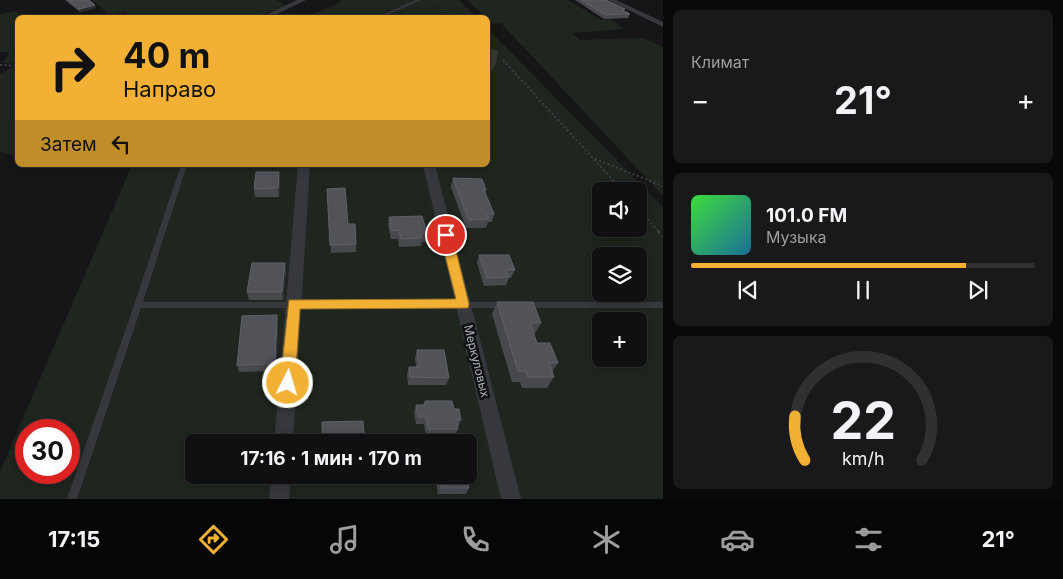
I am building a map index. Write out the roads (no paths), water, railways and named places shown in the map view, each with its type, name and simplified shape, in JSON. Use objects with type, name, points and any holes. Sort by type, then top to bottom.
[{"type":"street","points":[[269,15],[304,0]]},
{"type":"street","points":[[611,0],[663,25]]},
{"type":"street","points":[[490,66],[494,51]]},
{"type":"street","points":[[284,434],[304,167]]},
{"type":"street","name":"Меркуловых","points":[[429,167],[511,499]]},
{"type":"street","points":[[279,499],[280,484]]},
{"type":"lane","points":[[383,15],[419,0]]},
{"type":"lane","points":[[72,499],[183,167]]},
{"type":"lane","points":[[138,305],[663,305]]}]
